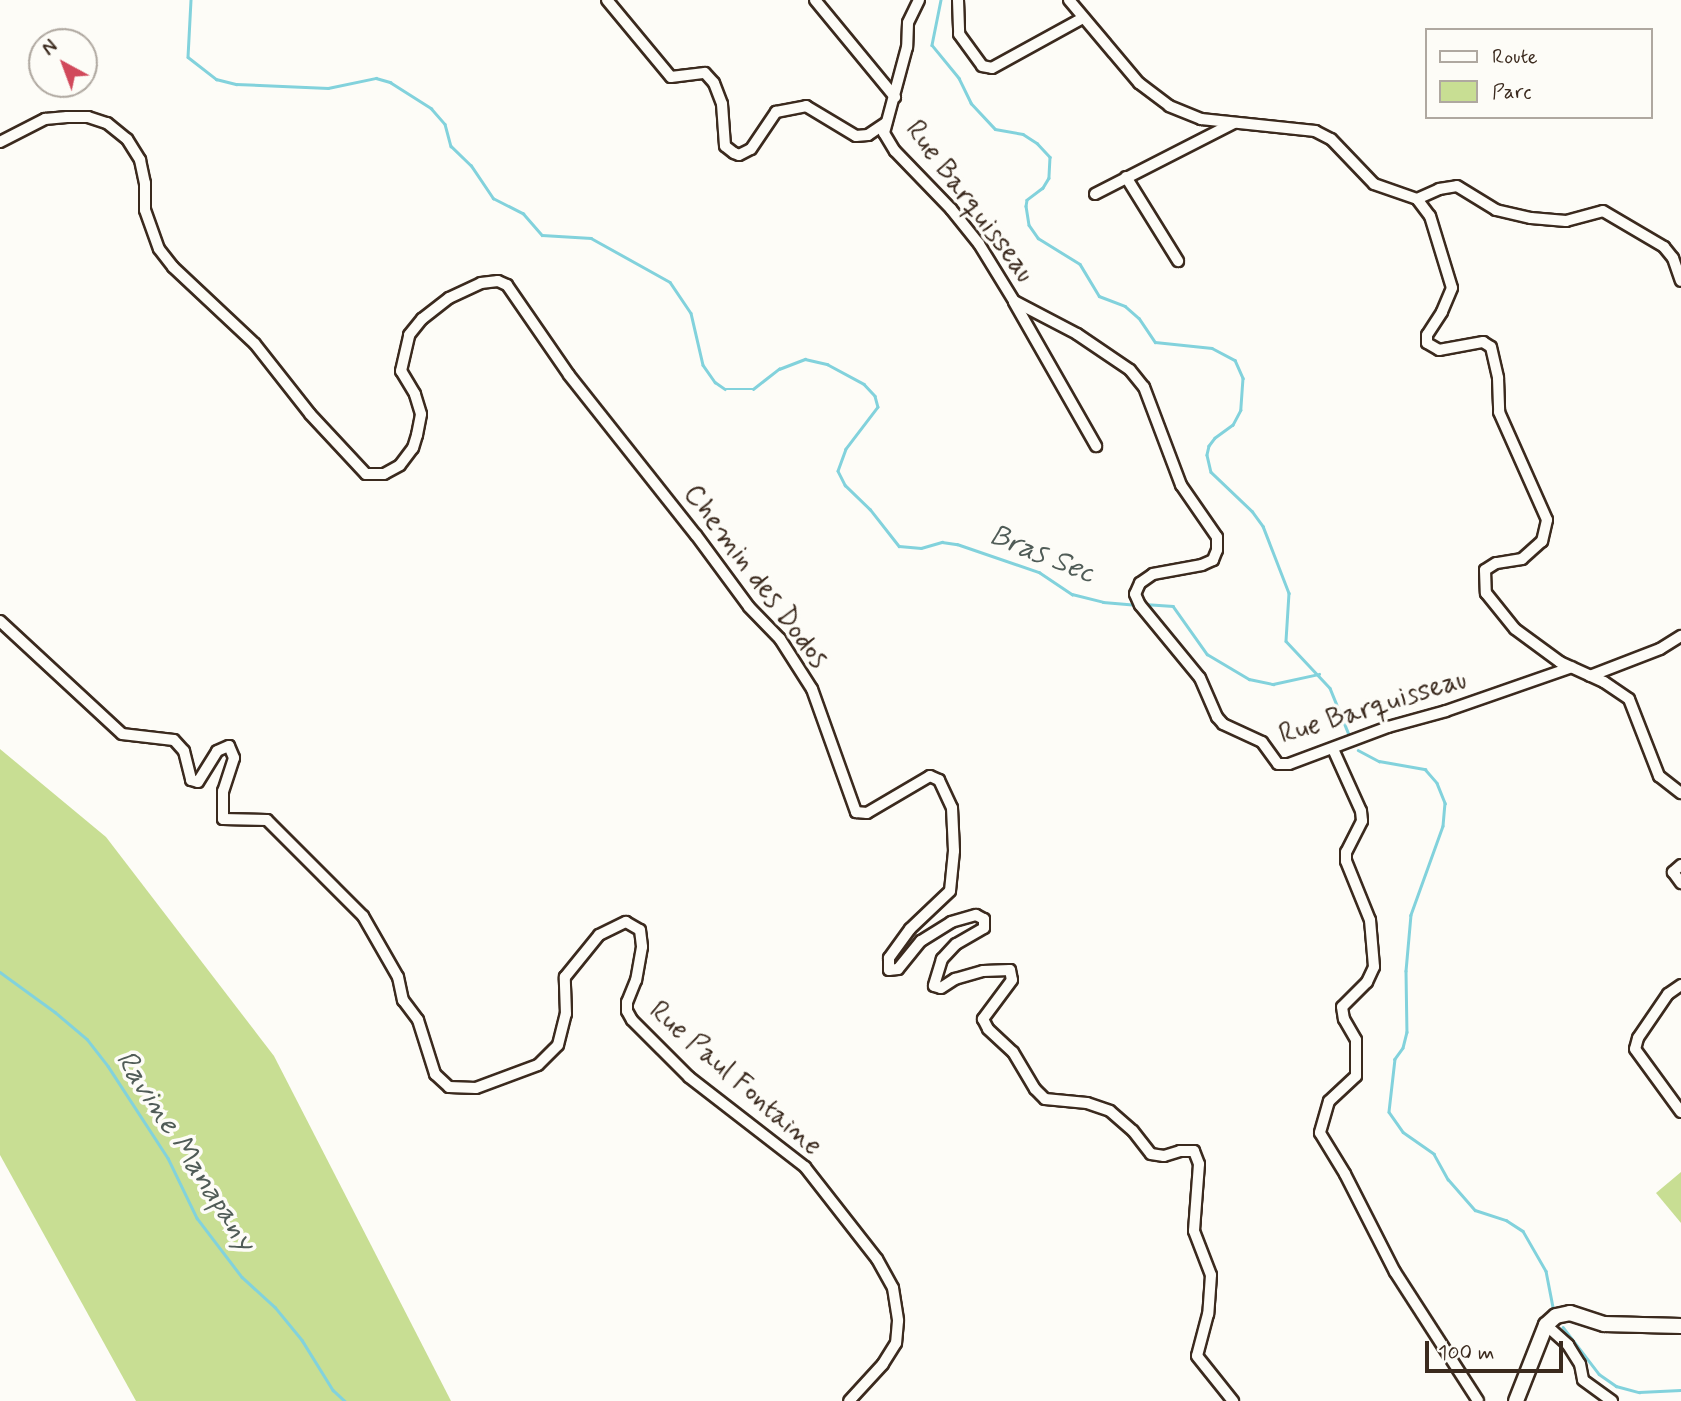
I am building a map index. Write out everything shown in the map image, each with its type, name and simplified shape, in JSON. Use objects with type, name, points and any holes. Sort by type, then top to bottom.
[{"type":"main road","points":[[1516,1401],[1546,1325],[1556,1316],[1570,1313],[1604,1324],[1681,1326]]},
{"type":"street","points":[[607,0],[671,77],[705,73],[715,83],[722,104],[726,146],[734,153],[739,155],[751,149],[776,112],[806,106],[856,136],[868,135],[886,123]]},
{"type":"street","points":[[816,0],[895,97]]},
{"type":"street","name":"Rue Barquisseau","points":[[919,0],[908,23],[907,47],[884,133],[895,151],[951,209],[979,244],[1014,302],[1077,334],[1130,370],[1144,387],[1181,485],[1217,537],[1217,550],[1213,560],[1202,565],[1153,575],[1140,583],[1135,594],[1140,605],[1200,678],[1217,717],[1223,724],[1262,742],[1278,764],[1289,764],[1388,727],[1446,711],[1572,667]]},
{"type":"street","points":[[958,0],[958,34],[982,66],[992,68],[1083,18]]},
{"type":"street","points":[[1069,0],[1139,83],[1169,106],[1201,119],[1315,131],[1331,139],[1374,184],[1417,200],[1430,216],[1452,288],[1442,313],[1427,335],[1427,343],[1439,350],[1483,342],[1491,347],[1498,378],[1499,412],[1547,520],[1542,541],[1522,559],[1496,563],[1485,570],[1486,593],[1516,629],[1572,667],[1629,699],[1659,776],[1681,793]]},
{"type":"street","name":"Chemin des Dodos","points":[[0,142],[45,119],[67,117],[88,117],[107,123],[127,139],[140,160],[145,183],[145,210],[159,249],[173,267],[255,344],[310,414],[366,474],[384,474],[400,465],[413,447],[417,435],[421,414],[415,394],[401,371],[409,335],[422,319],[449,298],[481,283],[498,281],[507,285],[569,375],[696,534],[749,607],[780,639],[812,689],[856,812],[867,813],[930,776],[939,780],[952,808],[954,851],[950,891],[910,929],[889,958],[889,970],[898,970],[921,941],[951,922],[976,915],[984,919],[984,928],[956,944],[942,959],[934,986],[941,988],[955,979],[983,971],[1010,970],[1012,980],[983,1019],[988,1029],[1013,1052],[1045,1099],[1087,1103],[1110,1111],[1133,1131],[1151,1154],[1164,1156],[1194,1151],[1199,1164],[1194,1231],[1211,1275],[1208,1314],[1197,1356],[1233,1401]]},
{"type":"street","points":[[1095,194],[1240,121]]},
{"type":"street","points":[[1126,177],[1178,261]]},
{"type":"street","points":[[1417,200],[1439,189],[1457,186],[1496,210],[1531,218],[1566,221],[1603,211],[1664,247],[1673,258],[1681,281]]},
{"type":"street","points":[[1014,302],[1096,446]]},
{"type":"street","name":"Rue Paul Fontaine","points":[[0,621],[122,734],[174,740],[184,751],[191,780],[198,782],[217,751],[229,746],[234,758],[223,791],[223,819],[267,820],[363,916],[398,977],[403,1000],[418,1020],[435,1074],[449,1087],[476,1088],[538,1065],[558,1045],[566,1014],[565,977],[599,935],[626,922],[640,930],[642,947],[636,980],[627,1002],[627,1011],[632,1020],[689,1077],[805,1167],[877,1259],[893,1289],[898,1321],[896,1343],[883,1364],[849,1401]]},
{"type":"street","points":[[1590,676],[1660,649],[1681,636]]},
{"type":"street","points":[[1333,749],[1362,811],[1362,821],[1346,852],[1346,861],[1370,920],[1374,967],[1367,982],[1342,1007],[1344,1019],[1356,1040],[1356,1076],[1329,1101],[1320,1133],[1345,1174],[1395,1272],[1478,1401]]},
{"type":"street","points":[[1681,865],[1673,872],[1681,883]]},
{"type":"street","points":[[1681,985],[1668,994],[1638,1038],[1635,1049],[1681,1112]]},
{"type":"street","points":[[1546,1325],[1568,1345],[1580,1364],[1583,1380],[1612,1401]]},
{"type":"green space","points":[[0,749],[106,837],[274,1056],[451,1401],[136,1401],[0,1155]]},
{"type":"green space","points":[[1681,1172],[1681,1223],[1656,1193]]},
{"type":"waterway","name":"Bras Sec","points":[[191,0],[188,57],[216,79],[236,84],[328,88],[376,78],[390,82],[431,108],[445,124],[451,146],[471,165],[493,198],[523,213],[542,235],[591,238],[670,282],[691,313],[703,365],[715,382],[725,389],[753,389],[779,369],[805,359],[827,364],[864,384],[875,396],[878,407],[846,449],[838,471],[845,485],[870,509],[899,546],[921,548],[942,542],[957,544],[1039,572],[1072,594],[1103,602],[1138,605]]},
{"type":"waterway","points":[[941,0],[932,45],[959,78],[971,103],[995,129],[1023,134],[1037,143],[1050,157],[1049,178],[1043,188],[1027,200],[1026,206],[1029,225],[1038,238],[1080,264],[1099,296],[1125,306],[1139,318],[1155,342],[1212,348],[1235,360],[1243,378],[1241,410],[1233,425],[1209,446],[1207,455],[1211,472],[1252,511],[1263,526],[1289,593],[1286,641],[1330,688],[1350,737]]},
{"type":"waterway","name":"Bras Sec","points":[[1144,604],[1173,606],[1207,654],[1249,679],[1273,684],[1319,674]]},
{"type":"waterway","points":[[1358,750],[1379,761],[1425,769],[1437,783],[1445,803],[1443,826],[1411,915],[1406,971],[1407,1032],[1403,1048],[1395,1059],[1389,1112],[1403,1132],[1434,1154],[1448,1179],[1475,1210],[1506,1220],[1523,1231],[1546,1271],[1553,1306]]},
{"type":"waterway","name":"Ravine Manapany","points":[[0,972],[87,1039],[108,1066],[168,1158],[197,1218],[242,1277],[275,1307],[302,1340],[333,1390],[345,1401]]},
{"type":"waterway","points":[[1563,1327],[1599,1374],[1616,1386],[1639,1392],[1681,1390]]}]
